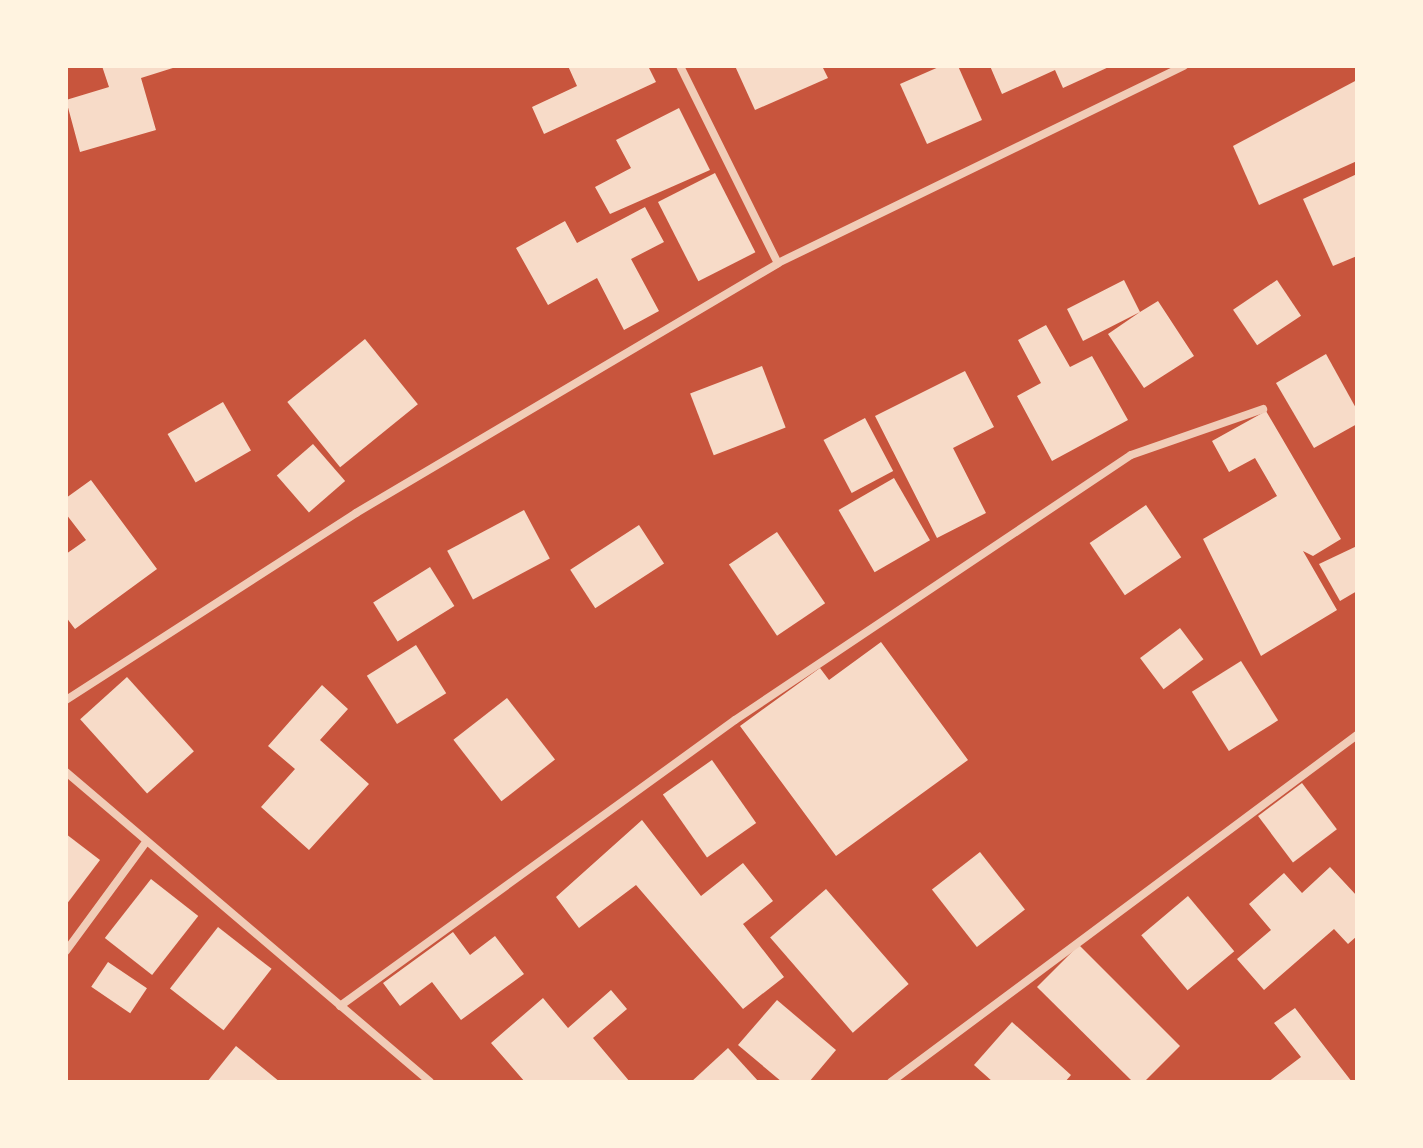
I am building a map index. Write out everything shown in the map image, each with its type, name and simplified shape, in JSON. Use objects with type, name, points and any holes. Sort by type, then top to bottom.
[{"type":"street","points":[[680,66],[778,263]]},
{"type":"street","points":[[66,700],[356,513],[778,263],[1184,66]]},
{"type":"street","points":[[340,1006],[735,720],[1131,455],[1263,409]]},
{"type":"street","points":[[891,1082],[1357,735]]},
{"type":"street","points":[[66,772],[430,1082]]},
{"type":"street","points":[[66,951],[146,842]]},
{"type":"building","points":[[102,66],[176,67],[141,78],[156,130],[80,152],[66,100],[109,87]]},
{"type":"building","points":[[568,66],[648,66],[656,82],[544,134],[532,107],[577,86]]},
{"type":"building","points":[[735,66],[822,66],[828,78],[755,110]]},
{"type":"building","points":[[941,66],[958,66],[982,120],[927,144],[900,84]]},
{"type":"building","points":[[990,66],[1111,66],[1063,88],[1055,70],[1002,94]]},
{"type":"building","points":[[1357,80],[1357,161],[1259,205],[1233,146]]},
{"type":"building","points":[[679,108],[710,170],[610,214],[595,187],[631,168],[616,140]]},
{"type":"building","points":[[715,173],[755,252],[698,281],[658,202]]},
{"type":"building","points":[[1357,174],[1357,256],[1333,266],[1303,199]]},
{"type":"building","points":[[645,207],[664,242],[631,259],[659,311],[624,330],[597,278],[548,305],[516,248],[565,221],[577,243]]},
{"type":"building","points":[[1124,280],[1140,312],[1083,341],[1067,309]]},
{"type":"building","points":[[1277,280],[1301,316],[1257,345],[1233,310]]},
{"type":"building","points":[[1158,301],[1194,356],[1144,388],[1108,334]]},
{"type":"building","points":[[1046,325],[1070,367],[1092,356],[1128,420],[1052,461],[1017,396],[1041,383],[1018,340]]},
{"type":"building","points":[[365,339],[418,404],[340,467],[287,402]]},
{"type":"building","points":[[1326,354],[1357,410],[1357,424],[1314,448],[1276,383]]},
{"type":"building","points":[[762,366],[786,428],[714,455],[690,394]]},
{"type":"building","points":[[965,371],[994,427],[953,448],[986,513],[937,538],[875,416]]},
{"type":"building","points":[[223,402],[251,450],[196,482],[168,434]]},
{"type":"building","points":[[1266,411],[1341,539],[1313,556],[1303,551],[1337,610],[1261,656],[1203,539],[1277,496],[1255,458],[1229,472],[1212,441]]},
{"type":"building","points":[[865,418],[893,471],[852,493],[824,440]]},
{"type":"building","points":[[313,444],[345,481],[309,512],[277,475]]},
{"type":"building","points":[[894,478],[930,540],[875,572],[839,510]]},
{"type":"building","points":[[91,480],[157,569],[75,629],[66,617],[66,554],[86,540],[66,514],[66,498]]},
{"type":"building","points":[[1146,505],[1181,557],[1125,595],[1090,543]]},
{"type":"building","points":[[524,510],[550,559],[473,599],[447,551]]},
{"type":"building","points":[[639,525],[664,564],[595,608],[570,570]]},
{"type":"building","points":[[777,532],[825,603],[777,636],[729,564]]},
{"type":"building","points":[[1357,546],[1357,591],[1340,601],[1319,564]]},
{"type":"building","points":[[430,567],[454,606],[398,642],[373,603]]},
{"type":"building","points":[[1180,628],[1203,659],[1164,689],[1140,658]]},
{"type":"building","points":[[881,642],[968,760],[836,856],[740,726],[820,668],[829,680]]},
{"type":"building","points":[[416,645],[446,693],[397,724],[367,676]]},
{"type":"building","points":[[1241,661],[1278,720],[1229,751],[1192,692]]},
{"type":"building","points":[[127,677],[194,751],[147,793],[80,719]]},
{"type":"building","points":[[322,685],[348,709],[320,740],[369,784],[309,850],[261,807],[295,769],[268,746]]},
{"type":"building","points":[[507,698],[555,759],[501,801],[453,740]]},
{"type":"building","points":[[712,760],[756,823],[707,857],[663,794]]},
{"type":"building","points":[[1302,783],[1337,829],[1293,862],[1258,816]]},
{"type":"building","points":[[642,820],[701,896],[743,863],[773,901],[743,924],[784,977],[743,1009],[636,885],[579,928],[556,897]]},
{"type":"building","points":[[66,834],[100,860],[66,905]]},
{"type":"building","points":[[980,852],[1025,910],[977,947],[932,890]]},
{"type":"building","points":[[1330,867],[1357,896],[1357,936],[1348,944],[1334,929],[1264,990],[1237,959],[1271,930],[1249,904],[1284,873],[1302,893]]},
{"type":"building","points":[[151,879],[198,916],[152,975],[105,938]]},
{"type":"building","points":[[826,889],[909,984],[853,1033],[770,938]]},
{"type":"building","points":[[1188,896],[1234,951],[1188,990],[1141,935]]},
{"type":"building","points":[[218,927],[272,969],[224,1030],[170,988]]},
{"type":"building","points":[[453,932],[470,955],[495,936],[524,974],[461,1020],[432,982],[400,1006],[383,983]]},
{"type":"building","points":[[1079,945],[1180,1046],[1144,1082],[1133,1082],[1037,987]]},
{"type":"building","points":[[108,962],[147,988],[130,1013],[91,987]]},
{"type":"building","points":[[611,990],[627,1009],[593,1038],[630,1082],[525,1082],[491,1043],[543,998],[568,1028]]},
{"type":"building","points":[[777,1000],[836,1050],[809,1082],[782,1082],[738,1045]]},
{"type":"building","points":[[1295,1008],[1352,1082],[1268,1082],[1301,1057],[1274,1023]]},
{"type":"building","points":[[1012,1022],[1071,1075],[1065,1082],[993,1082],[974,1065]]},
{"type":"building","points":[[236,1046],[280,1082],[207,1082]]},
{"type":"building","points":[[728,1048],[759,1082],[691,1082]]}]
